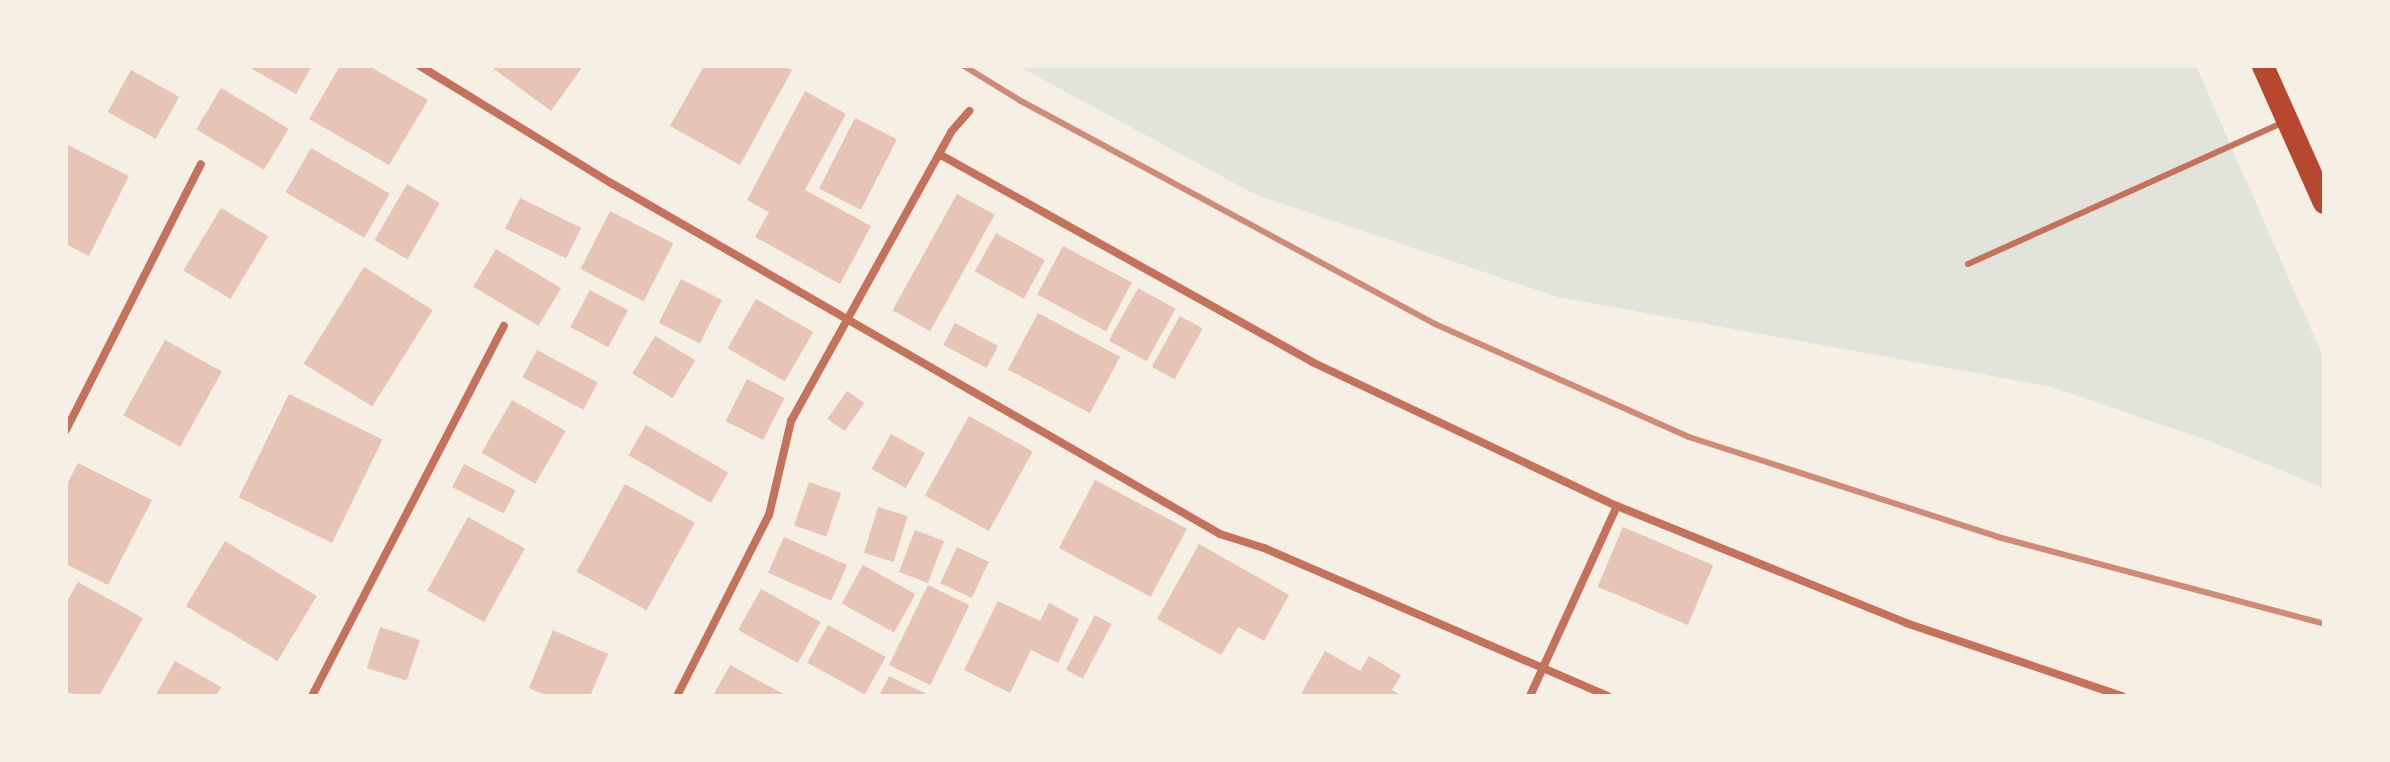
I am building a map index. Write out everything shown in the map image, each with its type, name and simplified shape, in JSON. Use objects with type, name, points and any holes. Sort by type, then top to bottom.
[{"type":"highway","points":[[2263,66],[2324,203]]},
{"type":"street","points":[[420,66],[611,183],[850,317],[1220,534],[1264,548],[1608,696]]},
{"type":"street","points":[[677,696],[769,515],[791,421],[951,132],[969,111]]},
{"type":"street","points":[[939,154],[1312,362],[1617,506],[1906,623],[2122,696]]},
{"type":"street","points":[[66,430],[201,164]]},
{"type":"street","points":[[312,696],[504,326]]},
{"type":"street","points":[[1530,696],[1617,506]]},
{"type":"lane","points":[[1968,264],[2287,120]]},
{"type":"shaded area","points":[[1018,66],[2196,66],[2324,359],[2324,488],[2209,441],[2052,387],[1558,297],[1256,195]]},
{"type":"building","points":[[247,66],[312,66],[296,94]]},
{"type":"building","points":[[340,66],[369,66],[428,100],[389,165],[309,119]]},
{"type":"building","points":[[490,66],[583,66],[551,111]]},
{"type":"building","points":[[704,66],[784,66],[792,70],[740,165],[670,126]]},
{"type":"building","points":[[131,70],[179,97],[156,139],[108,112]]},
{"type":"building","points":[[221,88],[289,129],[264,170],[196,129]]},
{"type":"building","points":[[805,91],[846,114],[805,190],[871,226],[840,284],[755,237],[769,212],[747,200]]},
{"type":"building","points":[[855,118],[897,139],[861,210],[819,188]]},
{"type":"building","points":[[66,144],[129,176],[89,256],[66,244]]},
{"type":"building","points":[[311,148],[390,194],[364,238],[286,192]]},
{"type":"building","points":[[407,184],[440,203],[407,259],[374,240]]},
{"type":"building","points":[[957,194],[995,215],[930,331],[893,310]]},
{"type":"building","points":[[520,198],[581,228],[566,258],[505,229]]},
{"type":"building","points":[[221,208],[268,236],[231,299],[183,271]]},
{"type":"building","points":[[610,211],[673,243],[644,301],[580,269]]},
{"type":"building","points":[[996,233],[1045,260],[1024,299],[975,271]]},
{"type":"building","points":[[1063,246],[1132,283],[1106,331],[1037,295]]},
{"type":"building","points":[[496,249],[561,288],[538,326],[473,287]]},
{"type":"building","points":[[364,267],[433,310],[372,407],[304,364]]},
{"type":"building","points":[[681,279],[722,300],[700,344],[659,323]]},
{"type":"building","points":[[1138,288],[1176,309],[1147,361],[1109,340]]},
{"type":"building","points":[[590,290],[628,310],[608,347],[570,327]]},
{"type":"building","points":[[756,299],[813,332],[785,381],[728,348]]},
{"type":"building","points":[[1038,313],[1120,357],[1090,413],[1008,370]]},
{"type":"building","points":[[1180,316],[1203,329],[1175,379],[1152,367]]},
{"type":"building","points":[[955,323],[998,346],[987,368],[943,345]]},
{"type":"building","points":[[655,336],[695,360],[673,398],[632,374]]},
{"type":"building","points":[[165,340],[222,372],[180,447],[123,415]]},
{"type":"building","points":[[537,350],[598,382],[583,410],[522,377]]},
{"type":"building","points":[[747,379],[784,398],[763,440],[726,421]]},
{"type":"building","points":[[847,391],[864,403],[845,431],[827,419]]},
{"type":"building","points":[[289,394],[382,440],[332,543],[239,497]]},
{"type":"building","points":[[512,400],[566,431],[535,484],[482,453]]},
{"type":"building","points":[[969,416],[1033,451],[989,531],[925,496]]},
{"type":"building","points":[[646,425],[728,473],[711,503],[628,455]]},
{"type":"building","points":[[891,434],[925,453],[906,488],[872,469]]},
{"type":"building","points":[[78,463],[152,500],[108,585],[66,564],[66,486]]},
{"type":"building","points":[[464,464],[516,490],[504,513],[452,487]]},
{"type":"building","points":[[1095,480],[1187,529],[1151,597],[1059,548]]},
{"type":"building","points":[[809,482],[841,493],[826,537],[794,525]]},
{"type":"building","points":[[625,484],[695,523],[646,610],[577,571]]},
{"type":"building","points":[[878,507],[908,516],[894,562],[864,553]]},
{"type":"building","points":[[468,517],[525,549],[484,622],[427,590]]},
{"type":"building","points":[[1623,527],[1713,565],[1688,625],[1598,587]]},
{"type":"building","points":[[915,530],[944,541],[928,583],[899,572]]},
{"type":"building","points":[[784,537],[847,565],[831,601],[768,573]]},
{"type":"building","points":[[225,541],[317,596],[278,661],[186,606]]},
{"type":"building","points":[[1199,544],[1289,595],[1264,641],[1238,627],[1221,655],[1157,619]]},
{"type":"building","points":[[957,547],[989,562],[972,598],[940,583]]},
{"type":"building","points":[[863,565],[915,594],[894,633],[842,603]]},
{"type":"building","points":[[78,582],[143,618],[99,696],[66,693],[66,603]]},
{"type":"building","points":[[928,585],[969,605],[930,685],[889,665]]},
{"type":"building","points":[[761,589],[820,622],[798,663],[738,630]]},
{"type":"building","points":[[998,601],[1040,621],[1049,603],[1079,619],[1058,663],[1031,650],[1010,693],[964,670]]},
{"type":"building","points":[[1095,615],[1112,624],[1083,679],[1066,670]]},
{"type":"building","points":[[828,625],[886,657],[865,695],[807,663]]},
{"type":"building","points":[[380,627],[420,640],[407,681],[367,668]]},
{"type":"building","points":[[553,630],[608,654],[590,696],[548,696],[529,688]]},
{"type":"building","points":[[1325,651],[1360,671],[1369,656],[1401,675],[1392,690],[1402,696],[1300,696]]},
{"type":"building","points":[[175,661],[221,687],[216,696],[155,696]]},
{"type":"building","points":[[730,665],[787,696],[713,696]]},
{"type":"building","points":[[889,676],[931,696],[879,696]]},
{"type":"railway","points":[[964,66],[1021,101],[1435,324],[1689,437],[1998,537],[2324,624]]}]
